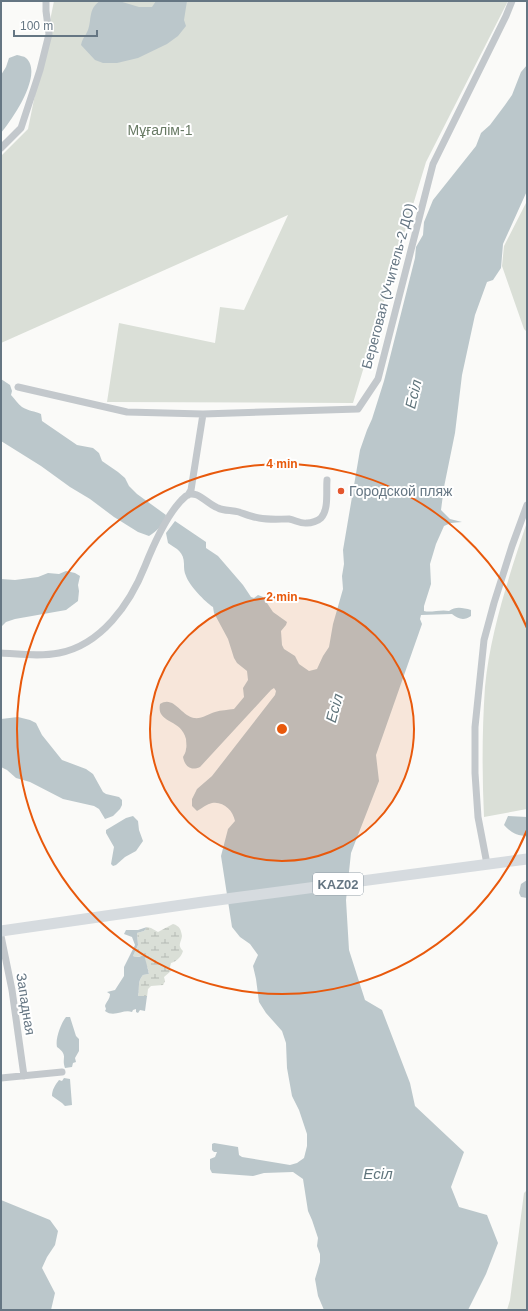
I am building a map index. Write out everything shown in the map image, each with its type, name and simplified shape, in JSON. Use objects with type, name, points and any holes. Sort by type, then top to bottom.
[{"type":"highway","name":"KAZ02","points":[[1,931],[472,865],[527,859]]},
{"type":"street","points":[[1,148],[22,128],[40,70],[49,34],[46,1]]},
{"type":"street","name":"Береговая (Учитель-2 ДО)","points":[[203,414],[358,409],[378,380],[433,164],[512,1]]},
{"type":"street","points":[[1,653],[43,655],[58,654],[71,650],[92,638],[108,625],[120,612],[130,598],[140,579],[155,540],[182,500],[191,490],[203,414],[127,412],[18,387]]},
{"type":"street","points":[[188,495],[195,494],[217,508],[258,518],[291,519],[306,523],[319,520],[325,512],[327,480]]},
{"type":"street","points":[[487,864],[478,817],[475,773],[475,727],[484,640],[512,546],[527,506]]},
{"type":"street","name":"Западная","points":[[1,936],[12,990],[24,1076]]},
{"type":"street","points":[[1,1078],[62,1072]]},
{"type":"green space","name":"Мұғалім-1","points":[[54,1],[508,1],[426,162],[353,403],[107,402],[119,323],[215,343],[220,307],[244,310],[288,215],[1,343],[1,156],[28,129]]},
{"type":"green space","points":[[527,201],[527,332],[524,329],[502,266],[504,246]]},
{"type":"green space","points":[[527,522],[527,809],[484,817],[483,736],[485,687],[491,645],[514,562]]},
{"type":"green space","points":[[173,924],[180,928],[182,936],[180,945],[183,951],[177,960],[171,963],[171,971],[164,977],[165,981],[163,985],[151,986],[148,989],[147,997],[138,996],[139,982],[143,975],[149,974],[149,972],[145,962],[140,956],[133,956],[138,945],[137,933],[144,931],[147,927],[158,932]]},
{"type":"green space","points":[[527,1190],[527,1310],[507,1310],[510,1300],[524,1193]]},
{"type":"water","points":[[100,1],[119,1],[139,7],[152,7],[156,1],[187,1],[184,20],[186,26],[178,36],[167,44],[138,58],[117,63],[103,63],[95,60],[81,45],[88,30],[92,11],[96,4]]},
{"type":"water","points":[[17,55],[26,58],[31,65],[29,85],[18,108],[1,133],[1,75],[9,58]]},
{"type":"water","name":"Есіл","points":[[527,65],[527,191],[503,244],[501,268],[493,280],[487,282],[475,315],[462,375],[455,433],[441,510],[450,519],[462,522],[451,523],[444,526],[436,544],[430,564],[431,584],[424,606],[424,611],[449,611],[457,608],[471,610],[471,616],[463,619],[452,614],[421,615],[420,619],[422,624],[376,755],[379,781],[351,853],[346,900],[349,950],[365,1000],[382,1010],[410,1083],[415,1106],[464,1152],[451,1187],[459,1207],[487,1215],[498,1243],[486,1274],[468,1310],[324,1310],[318,1296],[315,1279],[320,1262],[320,1254],[317,1246],[318,1238],[308,1211],[303,1179],[293,1172],[264,1173],[253,1176],[212,1173],[210,1169],[210,1159],[215,1157],[217,1152],[212,1150],[212,1144],[214,1143],[238,1147],[239,1155],[242,1157],[290,1165],[297,1163],[304,1158],[307,1146],[307,1134],[299,1110],[292,1096],[287,1068],[286,1043],[282,1031],[266,1013],[259,1002],[253,966],[258,955],[250,944],[240,937],[232,927],[221,856],[228,829],[235,821],[234,817],[227,807],[220,803],[204,806],[197,811],[192,806],[192,799],[197,789],[212,776],[275,695],[276,691],[274,688],[271,690],[200,767],[194,769],[187,766],[183,757],[186,751],[186,739],[183,732],[179,727],[162,715],[160,704],[169,702],[185,714],[194,718],[202,717],[217,711],[234,709],[244,697],[243,688],[248,680],[247,671],[237,663],[234,658],[228,639],[214,613],[213,607],[190,584],[185,573],[183,556],[168,543],[166,533],[175,521],[206,542],[206,548],[218,556],[243,585],[251,597],[254,598],[258,595],[263,597],[273,612],[287,622],[281,631],[282,645],[284,649],[295,656],[299,664],[309,671],[317,669],[329,647],[333,624],[343,589],[343,550],[360,450],[384,381],[415,258],[416,247],[423,235],[424,222],[433,200],[476,146],[481,133],[490,125],[512,95],[521,72]]},
{"type":"water","points":[[1,379],[10,385],[12,391],[11,395],[22,407],[41,414],[42,421],[77,445],[93,448],[99,453],[102,461],[125,478],[129,486],[137,494],[166,515],[162,525],[149,536],[138,532],[41,466],[1,441]]},
{"type":"water","points":[[66,571],[80,576],[78,585],[78,601],[66,610],[15,619],[6,622],[1,627],[1,579],[15,580],[38,577],[48,573],[59,574]]},
{"type":"water","points":[[18,717],[36,723],[42,735],[62,760],[86,769],[93,774],[103,792],[119,797],[122,800],[120,809],[113,816],[105,819],[99,809],[94,806],[63,799],[30,782],[16,778],[1,767],[1,719]]},
{"type":"water","points":[[133,816],[138,821],[139,830],[143,841],[136,851],[113,866],[111,864],[114,847],[106,833],[106,830],[126,818]]},
{"type":"water","points":[[508,816],[527,817],[527,836],[511,832],[504,825]]},
{"type":"water","points":[[527,880],[527,898],[521,897],[519,893],[521,884]]},
{"type":"water","points":[[147,927],[144,931],[137,933],[138,945],[133,956],[144,956],[149,973],[143,975],[139,985],[138,996],[147,996],[145,1011],[140,1010],[138,1013],[136,1012],[136,1009],[132,1012],[129,1011],[115,1014],[108,1013],[105,1011],[105,1006],[110,994],[107,992],[115,990],[124,976],[124,967],[135,945],[132,937],[124,934],[126,930],[138,930]]},
{"type":"water","points":[[66,1017],[70,1017],[76,1036],[79,1039],[79,1051],[75,1058],[76,1062],[73,1063],[72,1067],[65,1068],[64,1055],[57,1047],[57,1040],[62,1023]]},
{"type":"water","points":[[64,1078],[70,1079],[72,1105],[65,1106],[52,1096],[56,1084],[59,1080],[62,1081]]},
{"type":"water","points":[[1,1200],[50,1220],[58,1231],[55,1245],[42,1268],[55,1293],[51,1310],[1,1310]]},
{"type":"place","name":"Городской пляж","points":[[341,491]]}]
